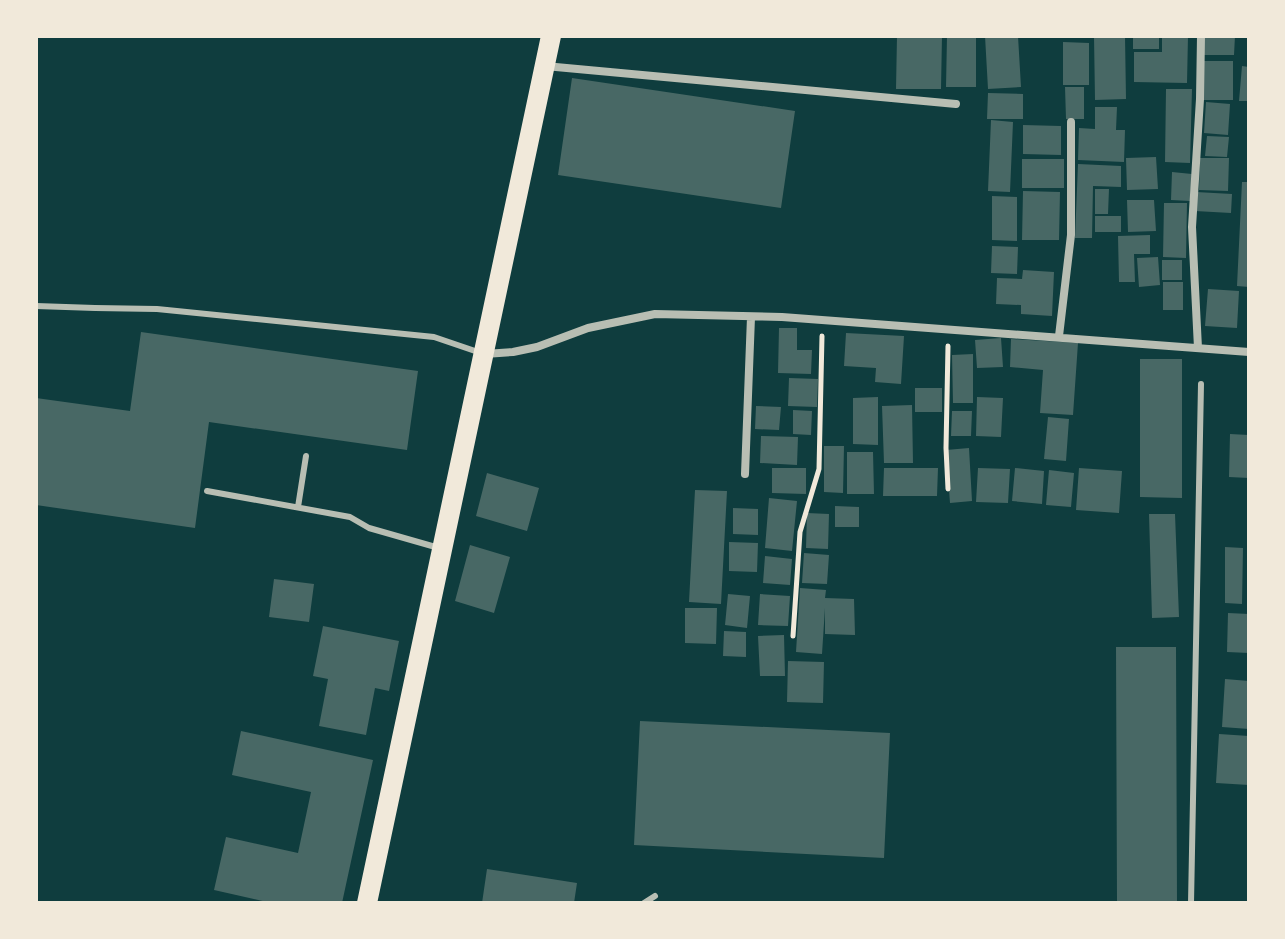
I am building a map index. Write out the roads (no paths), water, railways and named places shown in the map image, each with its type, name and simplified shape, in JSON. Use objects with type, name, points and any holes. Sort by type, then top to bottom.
[{"type":"main road","points":[[367,903],[551,36]]},
{"type":"street","points":[[1198,348],[1192,227],[1201,36]]},
{"type":"street","points":[[544,66],[956,104]]},
{"type":"street","points":[[1059,336],[1071,235],[1071,122]]},
{"type":"street","points":[[485,354],[537,347],[588,328],[655,314],[782,317],[1249,352]]},
{"type":"street","points":[[745,474],[751,317]]},
{"type":"lane","points":[[36,306],[157,309],[434,337],[485,354]]},
{"type":"lane","points":[[1191,903],[1201,384]]},
{"type":"lane","points":[[298,507],[306,456]]},
{"type":"lane","points":[[207,491],[350,517],[369,528],[443,549]]},
{"type":"lane","points":[[644,903],[655,896]]}]
